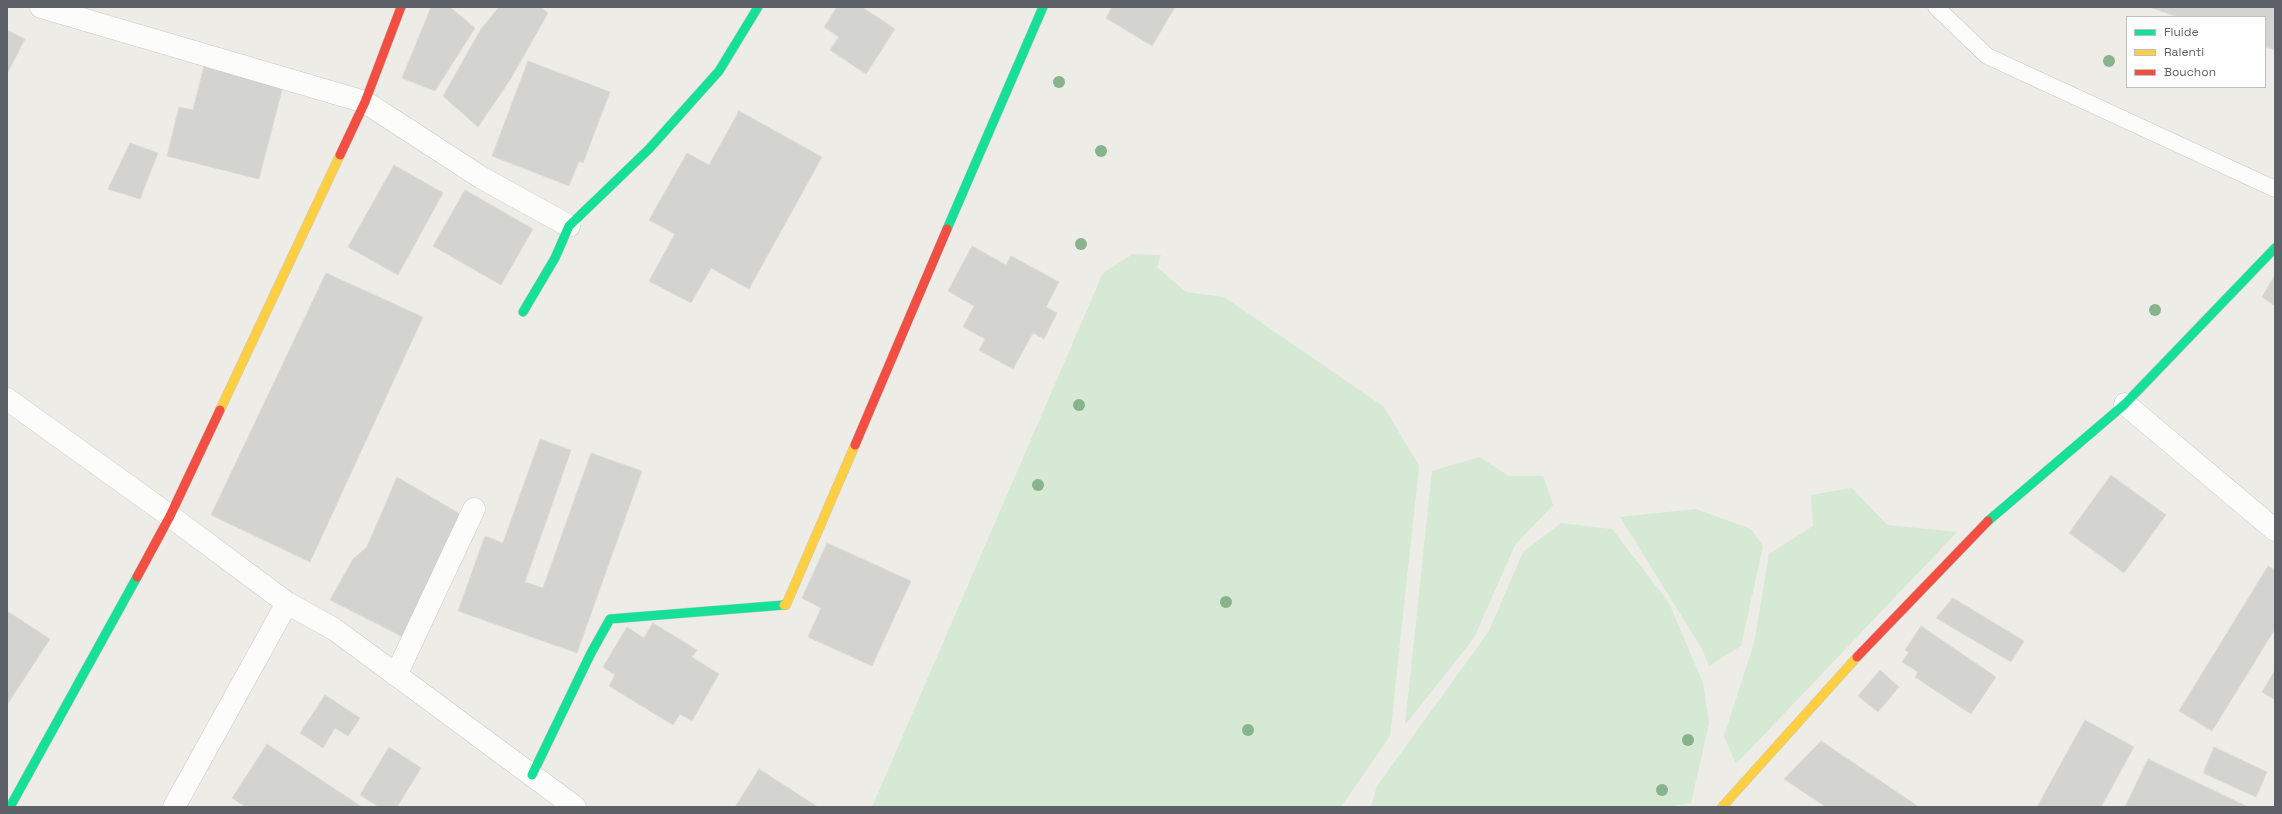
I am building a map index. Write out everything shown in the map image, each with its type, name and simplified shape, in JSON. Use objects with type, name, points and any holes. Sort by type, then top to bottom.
[{"type":"street","points":[[42,7],[365,102],[482,178],[569,226]]},
{"type":"street","points":[[10,807],[170,516],[365,102],[401,7]]},
{"type":"street","points":[[523,312],[555,258],[569,226],[649,149],[719,71],[758,7]]},
{"type":"street","points":[[532,775],[591,653],[610,619],[786,605],[1043,7]]},
{"type":"street","points":[[1722,807],[1853,662],[1982,526],[2125,404],[2275,248]]},
{"type":"street","points":[[7,399],[170,516],[287,604],[334,629],[575,807]]},
{"type":"street","points":[[2125,404],[2275,530]]},
{"type":"street","points":[[396,674],[474,509]]},
{"type":"street","points":[[174,807],[287,604]]},
{"type":"lane","points":[[1936,7],[1987,56],[2275,189]]},
{"type":"green space","points":[[1133,254],[1161,255],[1157,267],[1186,292],[1224,297],[1384,407],[1419,466],[1390,736],[1341,807],[872,807],[1103,273]]},
{"type":"green space","points":[[1479,457],[1509,476],[1543,476],[1553,505],[1515,545],[1474,638],[1405,725],[1432,471]]},
{"type":"green space","points":[[1852,488],[1887,525],[1957,532],[1736,764],[1724,736],[1754,643],[1769,554],[1813,526],[1811,495]]},
{"type":"green space","points":[[1696,509],[1751,529],[1763,546],[1741,646],[1709,666],[1702,649],[1620,517]]},
{"type":"green space","points":[[1561,523],[1612,529],[1669,603],[1703,683],[1709,723],[1691,803],[1666,807],[1371,807],[1377,786],[1489,631],[1523,552]]},
{"type":"building","points":[[431,7],[450,7],[475,28],[435,91],[402,78]]},
{"type":"building","points":[[499,7],[541,7],[548,13],[510,80],[478,127],[443,96],[481,29]]},
{"type":"building","points":[[837,7],[862,7],[895,29],[866,74],[830,50],[839,37],[824,27]]},
{"type":"building","points":[[1112,7],[1175,7],[1152,46],[1106,18]]},
{"type":"building","points":[[2149,7],[2275,7],[2275,50],[2266,47],[2266,16],[2175,16]]},
{"type":"building","points":[[7,30],[25,39],[7,74]]},
{"type":"building","points":[[528,61],[610,92],[583,163],[579,161],[569,186],[492,156]]},
{"type":"building","points":[[204,66],[283,86],[259,179],[167,156],[179,107],[193,110]]},
{"type":"building","points":[[739,111],[822,157],[749,289],[711,268],[691,303],[649,281],[675,234],[649,220],[687,153],[709,165]]},
{"type":"building","points":[[130,143],[158,153],[140,199],[108,189]]},
{"type":"building","points":[[394,165],[443,193],[398,275],[348,247]]},
{"type":"building","points":[[465,190],[533,229],[501,285],[433,246]]},
{"type":"building","points":[[972,246],[1006,265],[1011,256],[1059,282],[1046,307],[1057,313],[1044,339],[1033,333],[1013,369],[979,350],[985,339],[963,327],[974,306],[948,291]]},
{"type":"building","points":[[326,273],[423,317],[310,562],[211,515]]},
{"type":"building","points":[[2275,275],[2275,306],[2262,297]]},
{"type":"building","points":[[540,439],[571,450],[525,582],[543,588],[591,453],[642,471],[577,653],[458,611],[485,536],[503,543]]},
{"type":"building","points":[[2111,475],[2166,515],[2124,573],[2069,533]]},
{"type":"building","points":[[397,477],[460,514],[405,638],[330,600],[353,559],[367,547]]},
{"type":"building","points":[[827,543],[911,581],[872,666],[808,637],[821,608],[802,598]]},
{"type":"building","points":[[2268,566],[2275,570],[2275,629],[2212,731],[2179,711]]},
{"type":"building","points":[[1953,598],[2024,641],[2011,662],[1936,618]]},
{"type":"building","points":[[7,611],[50,639],[7,705]]},
{"type":"building","points":[[653,623],[697,650],[692,657],[719,674],[692,721],[680,714],[673,725],[609,686],[615,675],[603,667],[627,627],[644,638]]},
{"type":"building","points":[[1921,626],[1996,677],[1971,714],[1915,677],[1918,672],[1902,662],[1909,652],[1905,650]]},
{"type":"building","points":[[1880,670],[1899,687],[1878,712],[1858,696]]},
{"type":"building","points":[[2275,670],[2275,700],[2262,692]]},
{"type":"building","points":[[325,695],[360,718],[348,736],[335,728],[323,748],[300,733]]},
{"type":"building","points":[[2085,720],[2134,747],[2101,807],[2037,807]]},
{"type":"building","points":[[1821,741],[1919,807],[1826,807],[1784,779]]},
{"type":"building","points":[[267,744],[362,807],[246,807],[232,798]]},
{"type":"building","points":[[389,747],[421,768],[397,807],[379,807],[360,795]]},
{"type":"building","points":[[2214,747],[2267,772],[2256,797],[2203,773]]},
{"type":"building","points":[[2148,759],[2248,807],[2125,807]]},
{"type":"building","points":[[759,769],[818,807],[735,807]]},
{"type":"traffic: fast","points":[[523,312],[555,258],[569,226],[649,149],[719,71],[758,7]]},
{"type":"traffic: fast","points":[[947,229],[1043,7]]},
{"type":"traffic: fast","points":[[1988,521],[2125,404],[2275,248]]},
{"type":"traffic: fast","points":[[10,807],[137,577]]},
{"type":"traffic: fast","points":[[532,775],[591,653],[610,619],[784,605]]},
{"type":"traffic: slow","points":[[220,410],[340,155]]},
{"type":"traffic: slow","points":[[784,605],[786,605],[855,445]]},
{"type":"traffic: slow","points":[[1722,807],[1857,657]]},
{"type":"traffic: jam","points":[[340,155],[365,102],[401,7]]},
{"type":"traffic: jam","points":[[855,445],[947,229]]},
{"type":"traffic: jam","points":[[137,577],[170,516],[220,410]]},
{"type":"traffic: jam","points":[[1857,657],[1988,521]]}]
